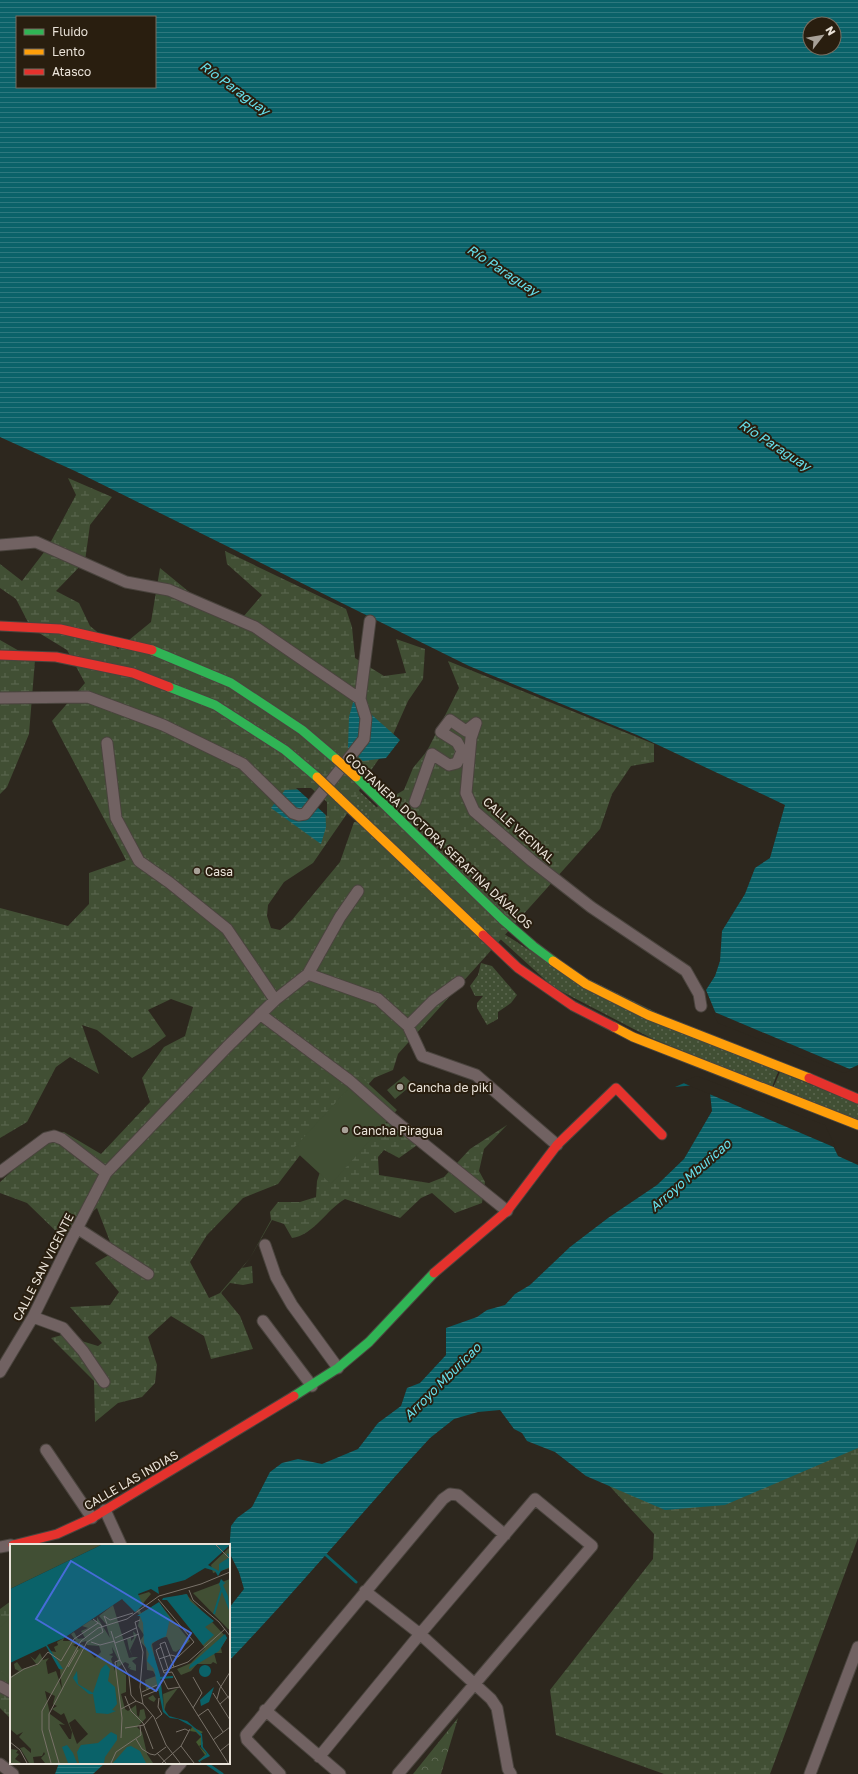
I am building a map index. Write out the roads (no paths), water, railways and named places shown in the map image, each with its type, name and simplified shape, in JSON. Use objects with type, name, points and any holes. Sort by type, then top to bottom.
[{"type":"main road","name":"COSTANERA DOCTORA SERAFINA DÁVALOS","points":[[0,626],[60,629],[146,648],[231,684],[302,730],[356,777],[502,919],[533,946],[586,984],[648,1015],[713,1042],[772,1062],[855,1098]]},
{"type":"main road","points":[[0,655],[56,657],[133,673],[216,705],[286,750],[317,777],[518,968],[573,1006],[634,1037],[858,1125]]},
{"type":"main road","name":"CALLE LAS INDIAS","points":[[16,1544],[57,1534],[92,1518],[232,1435],[254,1419],[312,1386],[338,1368],[386,1325],[433,1274],[507,1211],[557,1145],[616,1088],[662,1135]]},
{"type":"street","points":[[0,546],[36,542],[126,582],[169,590],[255,628],[360,698]]},
{"type":"street","points":[[0,698],[88,697],[163,725],[243,764],[293,813],[299,815],[305,814],[364,739],[366,718],[360,698],[370,621]]},
{"type":"street","name":"CALLE VECINAL","points":[[414,802],[432,754],[449,765],[457,763],[462,751],[457,742],[441,732],[450,720],[466,731],[476,723],[471,738],[470,772],[466,794],[474,811],[532,861],[591,907],[686,971],[699,994],[701,1006]]},
{"type":"street","points":[[107,743],[116,818],[139,861],[170,883],[227,929],[275,1000]]},
{"type":"street","points":[[358,891],[340,917],[308,974],[378,998],[408,1026],[422,1056],[476,1075],[557,1145]]},
{"type":"street","name":"CALLE SAN VICENTE","points":[[0,1372],[33,1317],[106,1173],[260,1014],[308,974]]},
{"type":"street","points":[[408,1026],[433,1001],[459,982]]},
{"type":"street","points":[[260,1014],[350,1081],[393,1119],[507,1211]]},
{"type":"street","points":[[0,1172],[46,1138],[54,1136],[62,1139],[106,1173]]},
{"type":"street","points":[[77,1228],[148,1274]]},
{"type":"street","points":[[265,1245],[276,1277],[292,1306],[338,1368]]},
{"type":"street","points":[[33,1317],[63,1328],[83,1351],[104,1382]]},
{"type":"street","points":[[263,1321],[312,1386]]},
{"type":"street","points":[[46,1450],[92,1518]]},
{"type":"street","points":[[280,1774],[247,1740],[246,1735],[265,1710],[443,1499],[450,1494],[458,1495],[505,1535]]},
{"type":"street","points":[[319,1757],[420,1634],[535,1499],[592,1546],[398,1774]]},
{"type":"street","points":[[105,1510],[121,1544]]},
{"type":"street","name":"CALLE LAS INDIAS","points":[[0,1548],[10,1546]]},
{"type":"street","points":[[365,1591],[420,1634],[491,1699],[497,1708],[508,1769],[511,1774]]},
{"type":"street","points":[[810,1774],[858,1647]]},
{"type":"street","points":[[0,1686],[10,1691]]},
{"type":"street","points":[[265,1710],[340,1774]]},
{"type":"street","points":[[0,1764],[13,1774]]},
{"type":"street","points":[[171,1774],[180,1764]]},
{"type":"water","name":"Río Paraguay","points":[[0,0],[858,0],[858,1065],[845,1071],[719,1021],[706,990],[715,976],[720,961],[722,931],[745,894],[755,868],[770,858],[785,805],[637,735],[469,666],[75,471],[0,437]]},
{"type":"water","points":[[354,699],[400,740],[386,758],[363,761],[348,748],[349,717]]},
{"type":"water","points":[[310,789],[325,803],[326,827],[321,844],[271,808],[285,790]]},
{"type":"water","name":"Arroyo Mburicao","points":[[696,1078],[824,1127],[838,1156],[858,1165],[858,1448],[725,1505],[665,1510],[586,1476],[555,1452],[527,1441],[522,1433],[514,1429],[500,1410],[478,1412],[454,1419],[430,1438],[230,1660],[230,1607],[244,1589],[239,1572],[230,1554],[231,1526],[237,1518],[252,1507],[270,1472],[282,1463],[298,1459],[322,1464],[358,1449],[378,1423],[401,1406],[407,1388],[420,1383],[446,1355],[446,1328],[477,1317],[487,1310],[505,1305],[515,1294],[530,1285],[570,1247],[608,1218],[657,1185],[684,1159],[712,1111],[710,1093],[695,1085],[675,1087]]},
{"type":"water","points":[[59,1764],[104,1764],[93,1774],[55,1774]]},
{"type":"waterway","points":[[326,1555],[356,1582]]},
{"type":"waterway","points":[[207,1764],[222,1774]]},
{"type":"place","name":"Casa","points":[[197,871]]},
{"type":"place","name":"Cancha de piki","points":[[400,1087]]},
{"type":"place","name":"Cancha Piragua","points":[[345,1130]]}]
